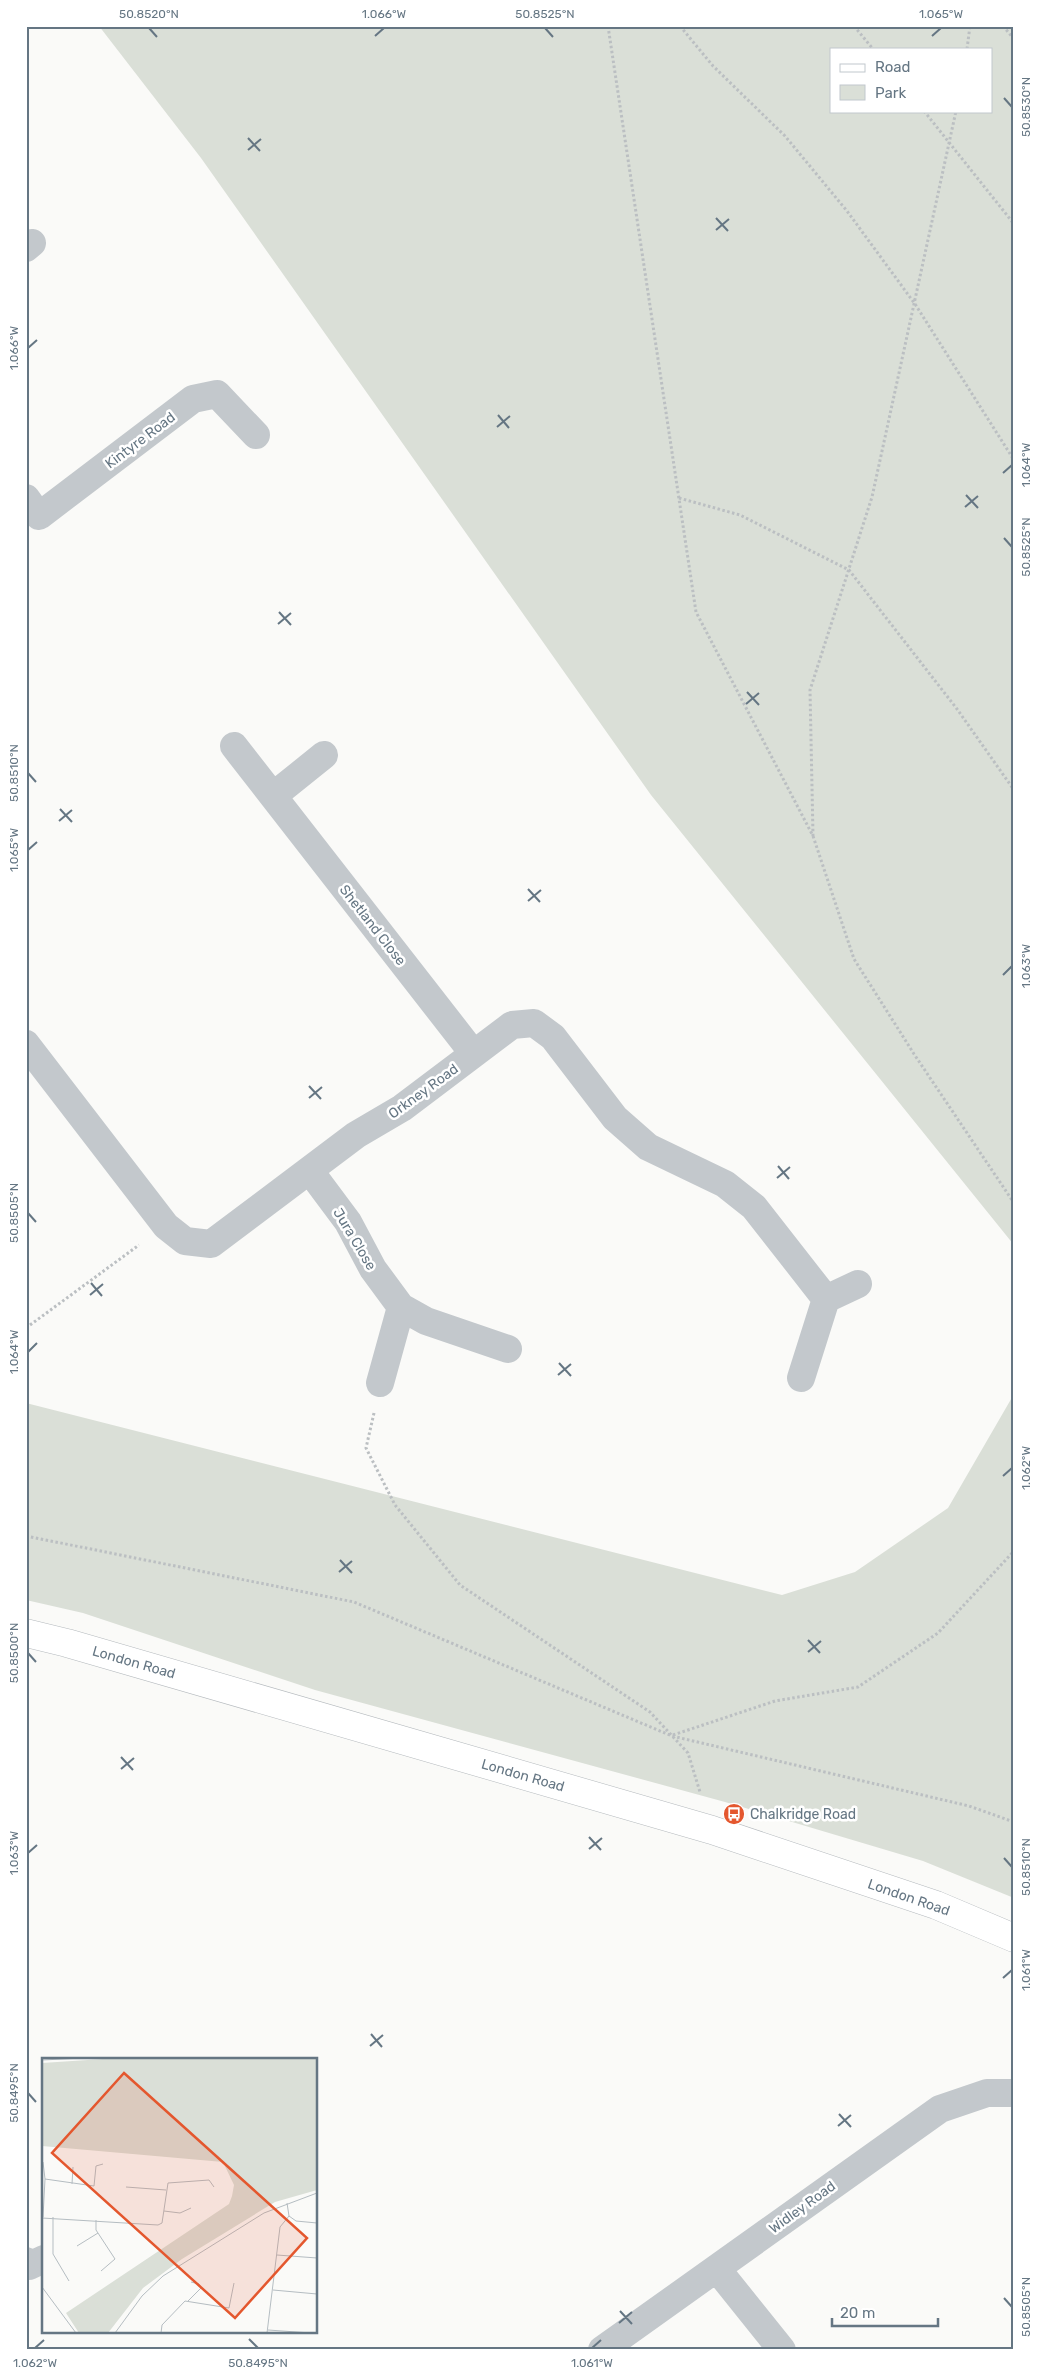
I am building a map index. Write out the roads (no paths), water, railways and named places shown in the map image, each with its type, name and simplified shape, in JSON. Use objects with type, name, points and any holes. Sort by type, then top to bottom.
[{"type":"main road","name":"London Road","points":[[26,1633],[66,1642],[712,1830],[936,1905],[1014,1938]]},
{"type":"street","name":"Kintyre Road","points":[[26,498],[39,516],[193,399],[217,394],[256,435]]},
{"type":"street","name":"Shetland Close","points":[[234,746],[474,1053]]},
{"type":"street","points":[[273,796],[324,755]]},
{"type":"street","name":"Orkney Road","points":[[26,1044],[166,1226],[185,1241],[211,1244],[356,1136],[402,1108],[512,1025],[534,1023],[553,1037],[615,1118],[648,1147],[725,1184],[754,1207],[826,1299]]},
{"type":"street","name":"Jura Close","points":[[310,1171],[348,1222],[372,1269],[401,1307],[426,1321],[508,1349]]},
{"type":"street","points":[[801,1378],[826,1299],[858,1284]]},
{"type":"street","points":[[380,1383],[401,1307]]},
{"type":"street","name":"Widley Road","points":[[602,2350],[940,2109],[987,2093],[1014,2093]]},
{"type":"street","points":[[26,2261],[29,2266],[42,2260]]},
{"type":"street","points":[[717,2269],[782,2350]]},
{"type":"place","name":"Chalkridge Road","points":[[734,1814]]}]
